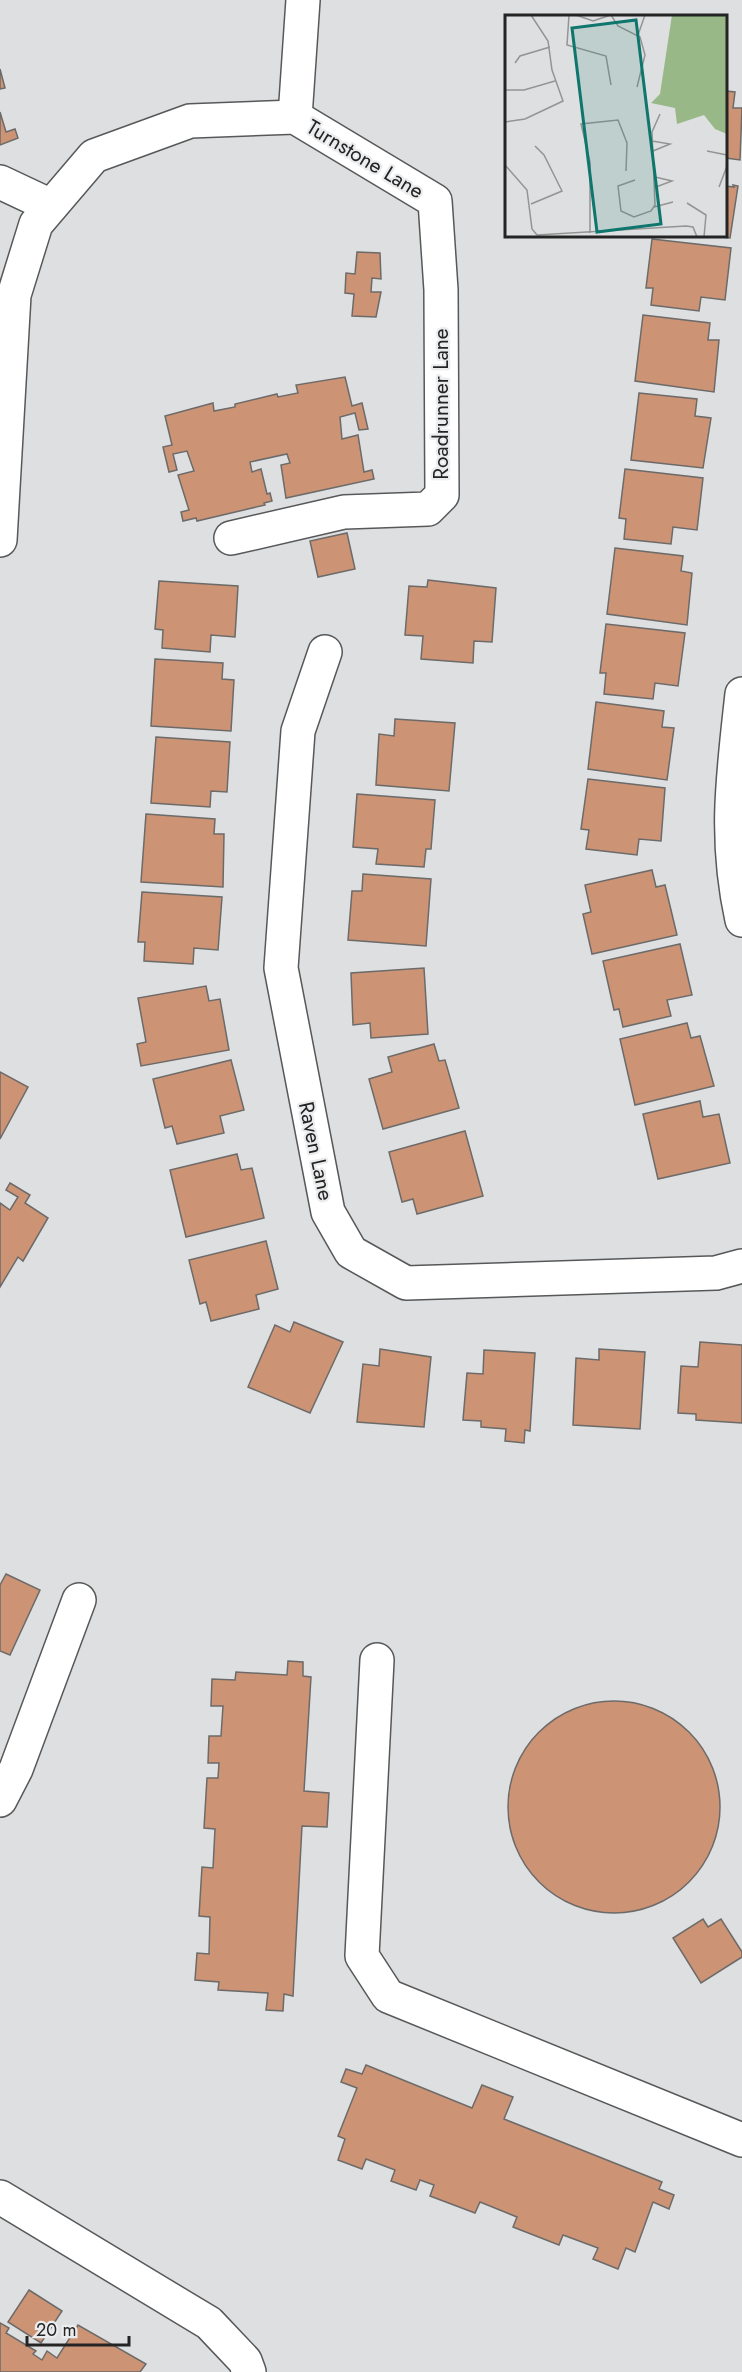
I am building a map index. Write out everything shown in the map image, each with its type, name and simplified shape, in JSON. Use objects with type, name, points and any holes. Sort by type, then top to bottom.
[{"type":"street","name":"Turnstone Lane","points":[[295,117],[303,0]]},
{"type":"street","name":"Turnstone Lane","points":[[0,540],[4,433],[14,295],[36,224],[94,156],[190,120],[295,117],[435,201]]},
{"type":"street","points":[[0,182],[51,206]]},
{"type":"street","name":"Roadrunner Lane","points":[[231,538],[344,512],[428,509],[442,495],[441,290],[435,201]]},
{"type":"street","name":"Raven Lane","points":[[325,652],[298,730],[281,968],[328,1212],[351,1252],[406,1283],[716,1273],[742,1266]]},
{"type":"street","points":[[742,694],[730,802],[733,877],[742,920]]},
{"type":"street","points":[[0,1800],[16,1769],[78,1600]]},
{"type":"street","points":[[377,1660],[362,1956],[388,1996],[742,2140]]},
{"type":"street","points":[[0,2197],[209,2323],[245,2361],[249,2372]]},
{"type":"building","points":[[0,69],[5,88],[0,89]]},
{"type":"building","points":[[727,91],[735,92],[733,108],[742,108],[740,160],[727,158]]},
{"type":"building","points":[[0,112],[6,132],[15,129],[18,138],[0,145]]},
{"type":"building","points":[[733,185],[738,186],[730,238],[721,237],[727,237],[727,186],[734,187]]},
{"type":"building","points":[[652,239],[731,248],[725,300],[701,297],[699,311],[651,305],[653,288],[646,288]]},
{"type":"building","points":[[357,252],[380,253],[381,279],[372,278],[371,292],[381,292],[376,317],[352,316],[354,294],[345,293],[346,273],[355,274]]},
{"type":"building","points":[[643,315],[710,323],[708,340],[719,340],[714,392],[635,381]]},
{"type":"building","points":[[345,377],[352,406],[362,403],[368,429],[359,430],[355,413],[340,417],[342,439],[358,435],[364,472],[372,470],[374,479],[286,498],[281,465],[290,463],[287,454],[250,462],[252,472],[261,469],[267,494],[270,493],[272,501],[264,503],[265,505],[197,521],[196,518],[183,521],[181,512],[189,510],[178,475],[194,471],[187,451],[173,454],[177,470],[169,472],[163,447],[172,445],[165,416],[213,403],[214,411],[235,407],[235,404],[277,394],[278,397],[298,393],[296,385]]},
{"type":"building","points":[[639,393],[697,399],[695,416],[711,418],[703,468],[631,460]]},
{"type":"building","points":[[625,469],[703,478],[697,530],[673,527],[671,544],[624,539],[626,519],[619,518]]},
{"type":"building","points":[[347,533],[355,569],[318,577],[310,541]]},
{"type":"building","points":[[615,548],[683,556],[681,571],[692,573],[687,625],[607,614]]},
{"type":"building","points":[[428,580],[496,588],[492,642],[474,641],[473,663],[421,659],[423,636],[405,635],[409,586],[427,587]]},
{"type":"building","points":[[159,581],[238,586],[235,637],[211,635],[210,652],[162,648],[163,630],[155,629]]},
{"type":"building","points":[[606,624],[685,633],[678,686],[655,683],[653,699],[604,694],[606,673],[600,673]]},
{"type":"building","points":[[155,659],[223,663],[222,679],[234,680],[231,731],[151,726]]},
{"type":"building","points":[[596,702],[664,711],[662,727],[674,728],[667,780],[588,769]]},
{"type":"building","points":[[395,719],[455,723],[449,791],[376,785],[379,734],[394,736]]},
{"type":"building","points":[[156,737],[230,742],[227,792],[211,791],[210,807],[151,803]]},
{"type":"building","points":[[588,779],[665,788],[661,841],[639,839],[637,855],[586,849],[589,830],[581,829]]},
{"type":"building","points":[[357,794],[435,800],[431,849],[426,849],[424,867],[376,864],[378,849],[353,847]]},
{"type":"building","points":[[146,814],[215,819],[214,834],[224,834],[223,887],[141,882]]},
{"type":"building","points":[[652,870],[656,887],[665,885],[677,935],[592,954],[583,914],[591,912],[585,885]]},
{"type":"building","points":[[363,874],[431,879],[426,946],[348,940],[352,891],[362,891]]},
{"type":"building","points":[[142,892],[222,897],[218,950],[194,948],[193,964],[144,961],[145,942],[138,942]]},
{"type":"building","points":[[680,944],[692,995],[667,1000],[671,1016],[623,1027],[619,1009],[614,1010],[603,961]]},
{"type":"building","points":[[424,968],[428,1034],[371,1038],[370,1023],[353,1025],[351,973]]},
{"type":"building","points":[[206,986],[209,1001],[220,999],[229,1050],[141,1066],[137,1044],[146,1042],[138,998]]},
{"type":"building","points":[[687,1023],[691,1038],[700,1036],[714,1086],[635,1105],[620,1039]]},
{"type":"building","points":[[434,1044],[439,1061],[445,1060],[459,1108],[383,1129],[369,1079],[392,1072],[388,1057]]},
{"type":"building","points":[[231,1060],[244,1110],[220,1116],[224,1133],[177,1144],[172,1126],[165,1128],[153,1079]]},
{"type":"building","points":[[0,1072],[28,1087],[0,1139]]},
{"type":"building","points":[[700,1101],[703,1117],[719,1114],[730,1163],[658,1179],[643,1114]]},
{"type":"building","points":[[465,1131],[483,1196],[417,1214],[413,1199],[402,1202],[389,1152]]},
{"type":"building","points":[[237,1154],[241,1170],[252,1168],[264,1218],[186,1237],[170,1170]]},
{"type":"building","points":[[10,1183],[30,1195],[25,1203],[48,1218],[23,1261],[18,1257],[0,1287],[0,1203],[10,1210],[18,1197],[6,1190]]},
{"type":"building","points":[[266,1241],[278,1289],[256,1295],[259,1309],[211,1321],[206,1302],[200,1304],[189,1260]]},
{"type":"building","points":[[294,1322],[343,1342],[310,1413],[248,1387],[275,1325],[290,1332]]},
{"type":"building","points":[[700,1342],[742,1345],[742,1423],[696,1420],[696,1414],[678,1413],[681,1366],[698,1367]]},
{"type":"building","points":[[380,1349],[431,1357],[424,1427],[357,1422],[363,1364],[379,1366]]},
{"type":"building","points":[[599,1349],[645,1352],[640,1429],[573,1425],[576,1358],[599,1360]]},
{"type":"building","points":[[484,1350],[535,1353],[530,1431],[525,1430],[524,1443],[505,1441],[506,1429],[481,1427],[481,1421],[463,1420],[467,1373],[483,1374]]},
{"type":"building","points":[[6,1574],[40,1590],[10,1655],[0,1651],[0,1585]]},
{"type":"building","points":[[288,1661],[303,1662],[303,1676],[311,1677],[304,1791],[329,1793],[327,1827],[302,1826],[293,1996],[284,1994],[283,2011],[266,2010],[268,1993],[218,1990],[219,1982],[195,1980],[197,1953],[209,1954],[210,1917],[199,1916],[202,1867],[213,1868],[215,1829],[204,1828],[207,1778],[218,1778],[219,1763],[208,1763],[209,1736],[221,1736],[223,1706],[211,1706],[212,1679],[235,1680],[236,1672],[287,1675]]},
{"type":"building","points":[[604,1701],[624,1701],[645,1705],[664,1713],[689,1732],[702,1748],[712,1766],[718,1786],[720,1807],[718,1828],[712,1848],[702,1866],[689,1882],[664,1901],[645,1909],[624,1913],[604,1913],[583,1909],[564,1901],[532,1874],[520,1857],[512,1838],[508,1817],[508,1797],[512,1776],[520,1757],[547,1725],[564,1713],[583,1705]]},
{"type":"building","points":[[703,1919],[708,1927],[721,1919],[742,1952],[742,1957],[701,1983],[673,1938]]},
{"type":"building","points":[[366,2065],[472,2108],[482,2085],[513,2097],[504,2119],[662,2182],[659,2189],[674,2195],[669,2209],[653,2202],[635,2252],[626,2248],[618,2269],[593,2259],[598,2248],[563,2235],[559,2245],[513,2227],[517,2217],[480,2202],[475,2213],[430,2196],[434,2185],[420,2180],[416,2190],[391,2181],[395,2170],[366,2159],[362,2169],[338,2160],[345,2139],[338,2136],[357,2088],[341,2082],[346,2069],[362,2074]]},
{"type":"building","points":[[29,2290],[62,2311],[41,2343],[8,2322]]},
{"type":"building","points":[[0,2323],[9,2328],[6,2333],[36,2351],[33,2354],[42,2360],[47,2351],[57,2358],[78,2325],[146,2364],[140,2372],[0,2372]]}]
